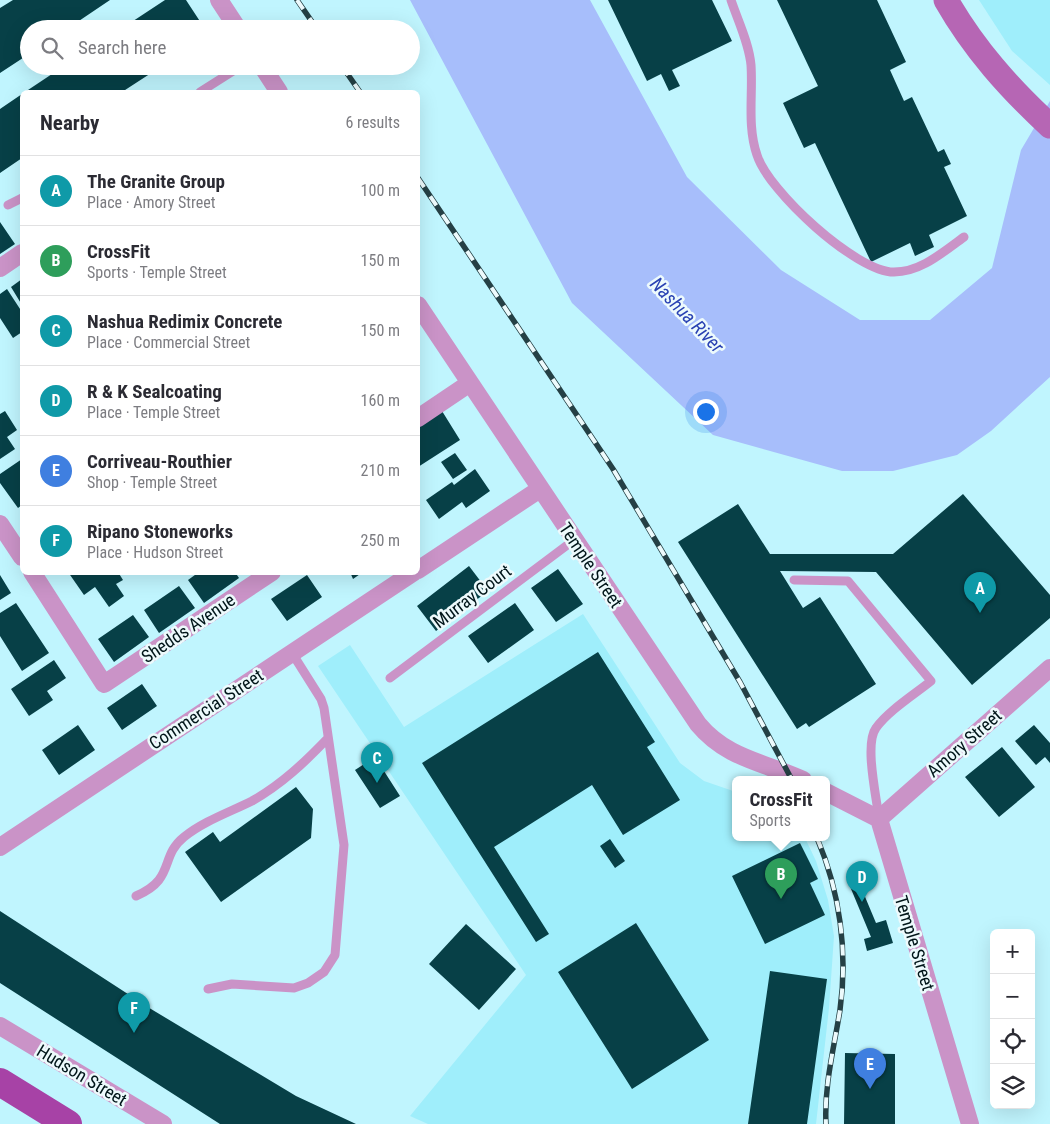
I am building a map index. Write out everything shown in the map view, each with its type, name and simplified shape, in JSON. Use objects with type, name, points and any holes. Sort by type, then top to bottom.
[{"type":"main road","points":[[0,1082],[68,1124]]},
{"type":"street","points":[[219,0],[232,20]]},
{"type":"street","points":[[946,0],[983,57],[1015,94],[1050,126]]},
{"type":"street","points":[[267,75],[274,90]]},
{"type":"street","points":[[0,268],[20,254]]},
{"type":"street","name":"Temple Street","points":[[420,308],[685,707],[707,735],[730,752],[793,776]]},
{"type":"street","points":[[420,417],[470,383]]},
{"type":"street","points":[[420,569],[540,489]]},
{"type":"street","points":[[8,532],[20,553]]},
{"type":"street","name":"Shedds Avenue","points":[[34,575],[104,684],[268,575]]},
{"type":"street","name":"Commercial Street","points":[[0,847],[409,575]]},
{"type":"street","name":"Amory Street","points":[[879,819],[1050,668]]},
{"type":"street","points":[[830,794],[879,819]]},
{"type":"street","name":"Temple Street","points":[[879,819],[970,1124]]},
{"type":"street","name":"Hudson Street","points":[[0,1026],[163,1124]]},
{"type":"lane","points":[[731,0],[751,64],[751,128],[757,157],[777,188],[805,218],[837,245],[866,264],[882,271],[895,272],[913,269],[931,260],[964,237]]},
{"type":"lane","points":[[203,90],[227,75]]},
{"type":"lane","points":[[8,205],[20,199]]},
{"type":"lane","name":"Murray Court","points":[[390,678],[574,540]]},
{"type":"lane","points":[[794,580],[848,581],[931,681],[880,724],[872,734],[871,749],[879,819]]},
{"type":"lane","points":[[208,989],[232,984],[294,988],[308,984],[324,972],[335,955],[344,845],[321,699],[292,653]]},
{"type":"lane","points":[[136,896],[151,890],[160,881],[175,846],[184,837],[254,800],[278,784],[300,768],[328,738]]},
{"type":"shaded area","points":[[979,0],[1050,0],[1050,85],[1012,51]]},
{"type":"shaded area","points":[[583,614],[680,763],[704,781],[732,791],[732,841],[806,841],[816,861],[828,900],[834,936],[829,1008],[816,1124],[428,1124],[410,1116],[526,975],[318,666],[350,645],[404,727]]},
{"type":"water","name":"Nashua River","points":[[410,0],[590,0],[687,177],[781,270],[860,320],[930,320],[992,268],[1021,150],[1050,101],[1050,377],[991,431],[957,455],[893,471],[842,471],[713,435],[572,303]]},
{"type":"building","points":[[13,0],[110,0],[80,20],[20,20],[20,60],[0,73],[0,8]]},
{"type":"building","points":[[165,0],[186,0],[199,20],[135,20]]},
{"type":"building","points":[[608,0],[712,0],[732,41],[672,70],[680,86],[669,91],[661,74],[647,81]]},
{"type":"building","points":[[777,0],[877,0],[906,62],[890,70],[904,101],[912,97],[938,152],[944,149],[951,164],[944,167],[967,216],[929,235],[934,247],[915,256],[910,243],[871,262],[815,143],[804,148],[783,103],[818,86]]},
{"type":"building","points":[[50,75],[148,75],[125,90],[28,90]]},
{"type":"building","points":[[20,95],[20,159],[0,173],[0,109]]},
{"type":"building","points":[[0,222],[15,244],[0,254]]},
{"type":"building","points":[[20,280],[20,302],[11,287]]},
{"type":"building","points":[[7,289],[20,309],[20,333],[13,338],[0,318],[0,294]]},
{"type":"building","points":[[5,411],[17,430],[7,437],[15,449],[0,459],[0,414]]},
{"type":"building","points":[[442,411],[460,440],[420,466],[420,426]]},
{"type":"building","points":[[455,453],[467,470],[453,479],[441,462]]},
{"type":"building","points":[[20,460],[20,506],[18,508],[0,483],[0,474]]},
{"type":"building","points":[[475,469],[490,491],[466,508],[462,502],[439,519],[426,500],[452,482],[454,485]]},
{"type":"building","points":[[963,494],[1050,595],[1050,618],[972,685],[876,572],[780,571],[803,608],[820,597],[876,684],[809,727],[806,723],[797,729],[678,542],[738,504],[770,554],[893,554]]},
{"type":"building","points":[[469,566],[488,591],[436,631],[417,606]]},
{"type":"building","points":[[558,569],[583,604],[556,622],[531,588]]},
{"type":"building","points":[[0,575],[11,593],[0,600]]},
{"type":"building","points":[[70,575],[120,575],[123,580],[116,584],[124,596],[109,607],[95,587],[84,595]]},
{"type":"building","points":[[195,575],[237,575],[239,578],[204,603],[188,580]]},
{"type":"building","points":[[307,575],[322,597],[287,621],[271,599]]},
{"type":"building","points":[[179,586],[195,608],[159,633],[144,610]]},
{"type":"building","points":[[16,603],[49,653],[22,671],[0,636],[0,613]]},
{"type":"building","points":[[515,603],[534,630],[488,663],[468,636]]},
{"type":"building","points":[[133,615],[149,637],[114,662],[98,639]]},
{"type":"building","points":[[598,652],[655,742],[647,747],[680,800],[623,835],[592,785],[494,847],[549,934],[536,942],[422,763]]},
{"type":"building","points":[[54,660],[66,678],[47,691],[53,700],[29,716],[11,689]]},
{"type":"building","points":[[142,684],[157,706],[122,730],[107,708]]},
{"type":"building","points":[[78,725],[95,750],[59,775],[42,750]]},
{"type":"building","points":[[1034,725],[1050,743],[1050,763],[1045,757],[1036,765],[1015,741]]},
{"type":"building","points":[[1002,747],[1035,787],[999,817],[965,777]]},
{"type":"building","points":[[375,757],[400,796],[380,808],[355,770]]},
{"type":"building","points":[[296,787],[313,809],[311,838],[221,902],[185,852],[213,832],[220,842]]},
{"type":"building","points":[[610,839],[625,861],[615,868],[600,846]]},
{"type":"building","points":[[800,843],[818,879],[810,883],[825,915],[765,944],[732,876]]},
{"type":"building","points":[[858,880],[876,923],[886,920],[893,943],[867,951],[864,939],[871,937],[849,884]]},
{"type":"building","points":[[0,911],[151,1009],[296,1096],[356,1124],[220,1124],[0,983]]},
{"type":"building","points":[[636,923],[709,1040],[632,1089],[558,972]]},
{"type":"building","points":[[466,924],[516,969],[479,1010],[429,964]]},
{"type":"building","points":[[770,971],[827,979],[807,1124],[748,1124]]},
{"type":"building","points":[[845,1053],[895,1054],[895,1124],[844,1124]]},
{"type":"railway","points":[[297,0],[311,20]]},
{"type":"railway","points":[[348,75],[359,90]]},
{"type":"railway","points":[[420,181],[613,469],[740,682],[790,776]]},
{"type":"railway","points":[[818,841],[836,901],[840,922],[843,966],[840,1010],[826,1095],[826,1124]]},
{"type":"place","name":"The Granite Group","points":[[980,613]]},
{"type":"place","name":"Nashua Redimix Concrete","points":[[377,783]]},
{"type":"place","name":"CrossFit","points":[[781,899]]},
{"type":"place","name":"R & K Sealcoating","points":[[862,902]]},
{"type":"place","name":"Ripano Stoneworks","points":[[134,1033]]},
{"type":"place","name":"Corriveau-Routhier","points":[[870,1089]]}]
